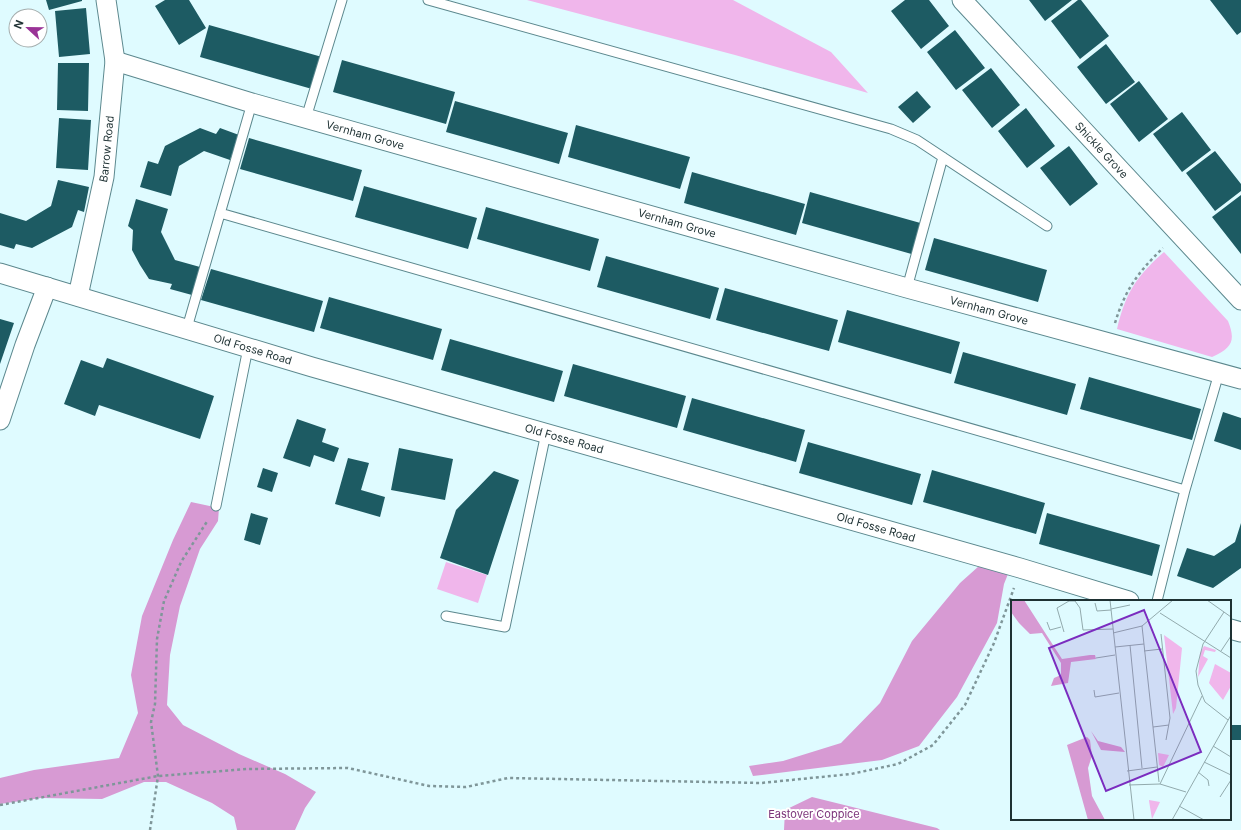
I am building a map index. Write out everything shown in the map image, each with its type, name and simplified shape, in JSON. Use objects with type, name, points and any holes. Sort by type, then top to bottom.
[{"type":"street","name":"Barrow Road","points":[[78,296],[104,177],[115,61],[106,0]]},
{"type":"street","name":"Shickle Grove","points":[[962,0],[1241,300]]},
{"type":"street","name":"Vernham Grove","points":[[115,61],[252,103],[907,288],[1241,379]]},
{"type":"street","name":"Old Fosse Road","points":[[0,273],[187,328],[248,348],[1020,568],[1126,600]]},
{"type":"street","points":[[0,420],[25,345],[47,287]]},
{"type":"street","points":[[1231,630],[1241,632]]},
{"type":"lane","points":[[306,118],[342,0]]},
{"type":"lane","points":[[428,0],[891,129],[917,140],[1047,226]]},
{"type":"lane","points":[[187,328],[252,103]]},
{"type":"lane","points":[[907,288],[943,157]]},
{"type":"lane","points":[[220,213],[1185,490]]},
{"type":"lane","points":[[216,506],[248,348]]},
{"type":"lane","points":[[1157,600],[1185,490],[1219,373]]},
{"type":"lane","points":[[446,616],[505,627],[546,433]]},
{"type":"path","points":[[1109,343],[1121,303],[1139,272],[1178,232]]},
{"type":"path","points":[[150,830],[158,776],[151,722],[154,704],[157,639],[164,601],[181,562],[216,506]]},
{"type":"path","points":[[0,805],[158,776],[247,769],[348,768],[429,786],[466,787],[508,778],[761,783],[851,774],[898,764],[933,745],[965,705],[994,643],[1020,568]]},
{"type":"shaded area","points":[[527,0],[733,0],[831,52],[868,93],[735,55]]},
{"type":"shaded area","points":[[1164,252],[1228,321],[1232,339],[1228,347],[1219,354],[1212,357],[1117,329],[1124,305],[1133,286],[1146,269]]},
{"type":"shaded area","points":[[446,562],[487,575],[478,603],[437,589]]},
{"type":"green space","points":[[191,502],[219,508],[218,521],[200,549],[180,606],[170,655],[167,705],[183,725],[239,754],[285,774],[316,792],[305,808],[295,830],[237,830],[234,817],[212,803],[166,782],[144,782],[102,799],[41,798],[0,804],[0,778],[34,770],[119,758],[138,713],[131,675],[142,616],[173,540]]},
{"type":"green space","points":[[979,566],[1008,574],[1004,584],[997,623],[957,697],[919,746],[882,760],[753,776],[749,766],[783,761],[841,743],[880,703],[912,641],[960,583]]},
{"type":"green space","name":"Eastover Coppice","points":[[812,797],[940,830],[784,830],[785,810]]},
{"type":"building","points":[[46,0],[82,0],[82,1],[49,10]]},
{"type":"building","points":[[165,0],[189,0],[206,28],[179,45],[155,6]]},
{"type":"building","points":[[905,0],[929,0],[949,26],[921,49],[891,11]]},
{"type":"building","points":[[1029,0],[1072,0],[1045,21]]},
{"type":"building","points":[[1078,0],[1081,0],[1109,36],[1080,59],[1051,21]]},
{"type":"building","points":[[1210,0],[1241,0],[1241,32],[1237,35]]},
{"type":"building","points":[[86,8],[90,54],[59,57],[55,11]]},
{"type":"building","points":[[209,25],[322,57],[312,89],[200,57]]},
{"type":"building","points":[[955,30],[985,68],[956,90],[927,52]]},
{"type":"building","points":[[1106,44],[1135,82],[1106,104],[1077,67]]},
{"type":"building","points":[[342,60],[455,92],[446,124],[333,92]]},
{"type":"building","points":[[58,63],[89,63],[88,111],[57,110]]},
{"type":"building","points":[[991,68],[1020,105],[992,128],[962,90]]},
{"type":"building","points":[[1139,81],[1168,119],[1139,142],[1110,104]]},
{"type":"building","points":[[917,91],[931,107],[913,123],[898,107]]},
{"type":"building","points":[[455,101],[568,133],[559,164],[446,132]]},
{"type":"building","points":[[1026,108],[1055,146],[1027,168],[998,131]]},
{"type":"building","points":[[1182,112],[1211,150],[1182,172],[1153,134]]},
{"type":"building","points":[[59,118],[91,120],[88,170],[56,168]]},
{"type":"building","points":[[576,125],[690,157],[680,189],[568,157]]},
{"type":"building","points":[[200,128],[216,134],[220,128],[239,135],[230,160],[204,151],[179,166],[171,196],[140,187],[148,161],[158,164],[165,146]]},
{"type":"building","points":[[249,138],[362,170],[353,201],[240,169]]},
{"type":"building","points":[[1069,146],[1098,184],[1070,206],[1040,168]]},
{"type":"building","points":[[1215,151],[1241,184],[1241,191],[1215,211],[1186,173]]},
{"type":"building","points":[[692,172],[805,204],[796,235],[684,203]]},
{"type":"building","points":[[58,180],[89,187],[84,212],[78,210],[72,227],[32,248],[16,244],[14,249],[0,245],[0,213],[26,221],[51,206]]},
{"type":"building","points":[[364,186],[477,218],[468,249],[355,217]]},
{"type":"building","points":[[810,192],[924,224],[915,255],[802,223]]},
{"type":"building","points":[[1241,195],[1241,254],[1212,217]]},
{"type":"building","points":[[136,199],[168,209],[161,232],[175,260],[200,267],[192,295],[170,289],[172,284],[149,279],[140,265],[132,250],[133,230],[128,226]]},
{"type":"building","points":[[486,207],[599,239],[590,271],[477,239]]},
{"type":"building","points":[[934,238],[1047,270],[1038,302],[925,270]]},
{"type":"building","points":[[606,256],[719,288],[710,319],[597,287]]},
{"type":"building","points":[[211,269],[323,301],[314,332],[201,300]]},
{"type":"building","points":[[725,288],[838,320],[829,351],[716,320]]},
{"type":"building","points":[[329,297],[442,329],[433,360],[320,328]]},
{"type":"building","points":[[847,310],[960,342],[951,374],[838,342]]},
{"type":"building","points":[[0,319],[14,323],[0,364]]},
{"type":"building","points":[[450,339],[563,371],[554,402],[441,370]]},
{"type":"building","points":[[963,352],[1076,384],[1067,415],[954,383]]},
{"type":"building","points":[[107,358],[214,396],[200,439],[99,405],[95,416],[64,404],[81,360],[103,368]]},
{"type":"building","points":[[573,364],[686,396],[677,428],[564,396]]},
{"type":"building","points":[[1089,377],[1201,409],[1192,440],[1080,409]]},
{"type":"building","points":[[692,398],[805,430],[796,462],[683,430]]},
{"type":"building","points":[[1223,412],[1241,418],[1241,450],[1214,441]]},
{"type":"building","points":[[297,419],[326,429],[322,442],[339,448],[334,462],[314,455],[310,467],[283,458]]},
{"type":"building","points":[[808,442],[921,474],[912,505],[799,473]]},
{"type":"building","points":[[399,448],[453,459],[445,500],[391,490]]},
{"type":"building","points":[[348,458],[369,463],[361,490],[385,497],[380,517],[335,504]]},
{"type":"building","points":[[263,468],[278,473],[272,492],[257,487]]},
{"type":"building","points":[[932,470],[1045,503],[1036,534],[923,502]]},
{"type":"building","points":[[494,471],[519,480],[488,575],[440,558],[456,510]]},
{"type":"building","points":[[251,513],[268,518],[260,545],[244,540]]},
{"type":"building","points":[[1047,513],[1160,545],[1152,576],[1039,544]]},
{"type":"building","points":[[1241,523],[1241,568],[1213,588],[1177,576],[1187,548],[1214,556],[1235,542]]},
{"type":"building","points":[[1231,725],[1241,725],[1241,740],[1231,740]]}]
